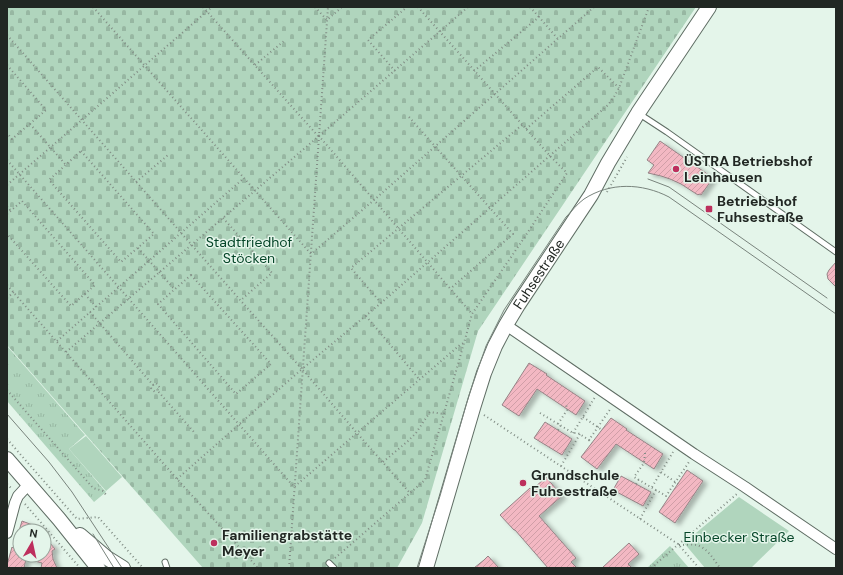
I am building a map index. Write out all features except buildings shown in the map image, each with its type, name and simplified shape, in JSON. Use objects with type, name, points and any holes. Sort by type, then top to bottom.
[{"type":"street","name":"Fuhsestraße","points":[[426,568],[473,408],[484,373],[495,346],[506,325],[591,195],[638,113],[709,7]]},
{"type":"street","points":[[506,325],[836,549]]},
{"type":"street","points":[[7,459],[59,519],[98,568]]},
{"type":"street","points":[[7,533],[18,496],[29,484]]},
{"type":"street","points":[[59,519],[107,558],[123,568]]},
{"type":"lane","points":[[638,113],[673,136],[836,252]]},
{"type":"lane","points":[[165,562],[166,568]]},
{"type":"lane","points":[[330,562],[334,568]]},
{"type":"path","points":[[93,7],[311,254]]},
{"type":"path","points":[[203,7],[319,136],[472,314]]},
{"type":"path","points":[[7,185],[212,7]]},
{"type":"path","points":[[315,7],[327,20]]},
{"type":"path","points":[[288,568],[328,7]]},
{"type":"path","points":[[327,20],[342,7]]},
{"type":"path","points":[[395,71],[368,40],[407,7]]},
{"type":"path","points":[[330,562],[425,480],[472,314],[567,173],[522,125],[418,7]]},
{"type":"path","points":[[66,352],[468,7]]},
{"type":"path","points":[[530,7],[558,39]]},
{"type":"path","points":[[311,254],[594,7]]},
{"type":"path","points":[[177,479],[608,105],[619,88],[649,7]]},
{"type":"path","points":[[474,71],[539,17]]},
{"type":"path","points":[[7,35],[410,493]]},
{"type":"path","points":[[255,65],[284,41]]},
{"type":"path","points":[[7,65],[46,110],[12,139],[7,133]]},
{"type":"path","points":[[526,129],[598,67],[619,88]]},
{"type":"path","points":[[409,118],[462,175],[513,234],[450,288]]},
{"type":"path","points":[[30,124],[66,165]]},
{"type":"path","points":[[381,303],[351,268],[522,125]]},
{"type":"path","points":[[81,151],[154,234],[121,262],[49,180],[66,165],[81,151]]},
{"type":"path","points":[[136,182],[168,154]]},
{"type":"path","points":[[7,160],[294,488]]},
{"type":"path","points":[[57,341],[244,178]]},
{"type":"path","points":[[7,214],[22,201],[95,286],[71,306],[7,234]]},
{"type":"path","points":[[7,206],[11,211]]},
{"type":"path","points":[[223,218],[272,274],[241,301]]},
{"type":"path","points":[[138,248],[175,290]]},
{"type":"path","points":[[191,275],[271,364],[236,394],[158,304],[175,290],[191,275]]},
{"type":"path","points":[[7,284],[177,479],[258,568]]},
{"type":"path","points":[[7,298],[14,292]]},
{"type":"path","points":[[85,294],[96,307]]},
{"type":"path","points":[[90,312],[153,385],[156,383],[160,388],[157,390],[194,432]]},
{"type":"path","points":[[366,316],[420,379]]},
{"type":"path","points":[[294,488],[464,343]]},
{"type":"path","points":[[573,433],[600,389]]},
{"type":"path","points":[[7,390],[93,488],[103,492],[107,496]]},
{"type":"path","points":[[589,440],[616,400]]},
{"type":"path","points":[[558,430],[567,410],[566,403]]},
{"type":"path","points":[[473,408],[678,544],[697,567]]},
{"type":"path","points":[[382,462],[412,437],[430,412],[444,414]]},
{"type":"path","points":[[540,413],[573,433],[580,434],[592,443]]},
{"type":"path","points":[[583,417],[602,430]]},
{"type":"path","points":[[561,466],[580,434]]},
{"type":"path","points":[[7,439],[77,519],[98,518],[143,568]]},
{"type":"path","points":[[652,487],[679,443]]},
{"type":"path","points":[[645,453],[644,463],[634,476],[668,497],[694,454]]},
{"type":"path","points":[[661,472],[677,483]]},
{"type":"path","points":[[636,484],[639,479]]},
{"type":"path","points":[[7,484],[80,568]]},
{"type":"path","points":[[652,568],[745,487]]},
{"type":"path","points":[[640,519],[656,490]]},
{"type":"path","points":[[678,544],[697,545],[702,547],[720,568]]},
{"type":"green space","name":"Stadtfriedhof Stöcken","points":[[7,7],[696,7],[478,331],[422,523],[397,568],[203,568],[7,345]]},
{"type":"green space","points":[[7,346],[85,435],[69,449],[106,492],[94,502],[7,401]]},
{"type":"green space","points":[[86,436],[122,477],[106,491],[69,449]]},
{"type":"green space","name":"Einbecker Straße","points":[[739,497],[789,531],[751,568],[705,568],[684,543]]},
{"type":"green space","points":[[670,546],[689,568],[647,568]]},
{"type":"tram line","points":[[648,179],[669,187],[827,298]]},
{"type":"tram line","points":[[417,568],[440,496],[469,395],[486,346],[504,310],[566,217],[584,199],[594,193],[615,187],[637,187],[659,192],[669,197],[836,314]]},
{"type":"tram line","points":[[7,414],[49,462],[72,492],[122,568]]},
{"type":"tram line","points":[[93,534],[114,568]]},
{"type":"place","name":"ÜSTRA Betriebshof Leinhausen","points":[[676,169]]},
{"type":"place","name":"Betriebshof Fuhsestraße","points":[[709,209]]},
{"type":"place","name":"Grundschule Fuhsestraße","points":[[523,483]]},
{"type":"place","name":"Familiengrabstätte Meyer","points":[[214,543]]}]
